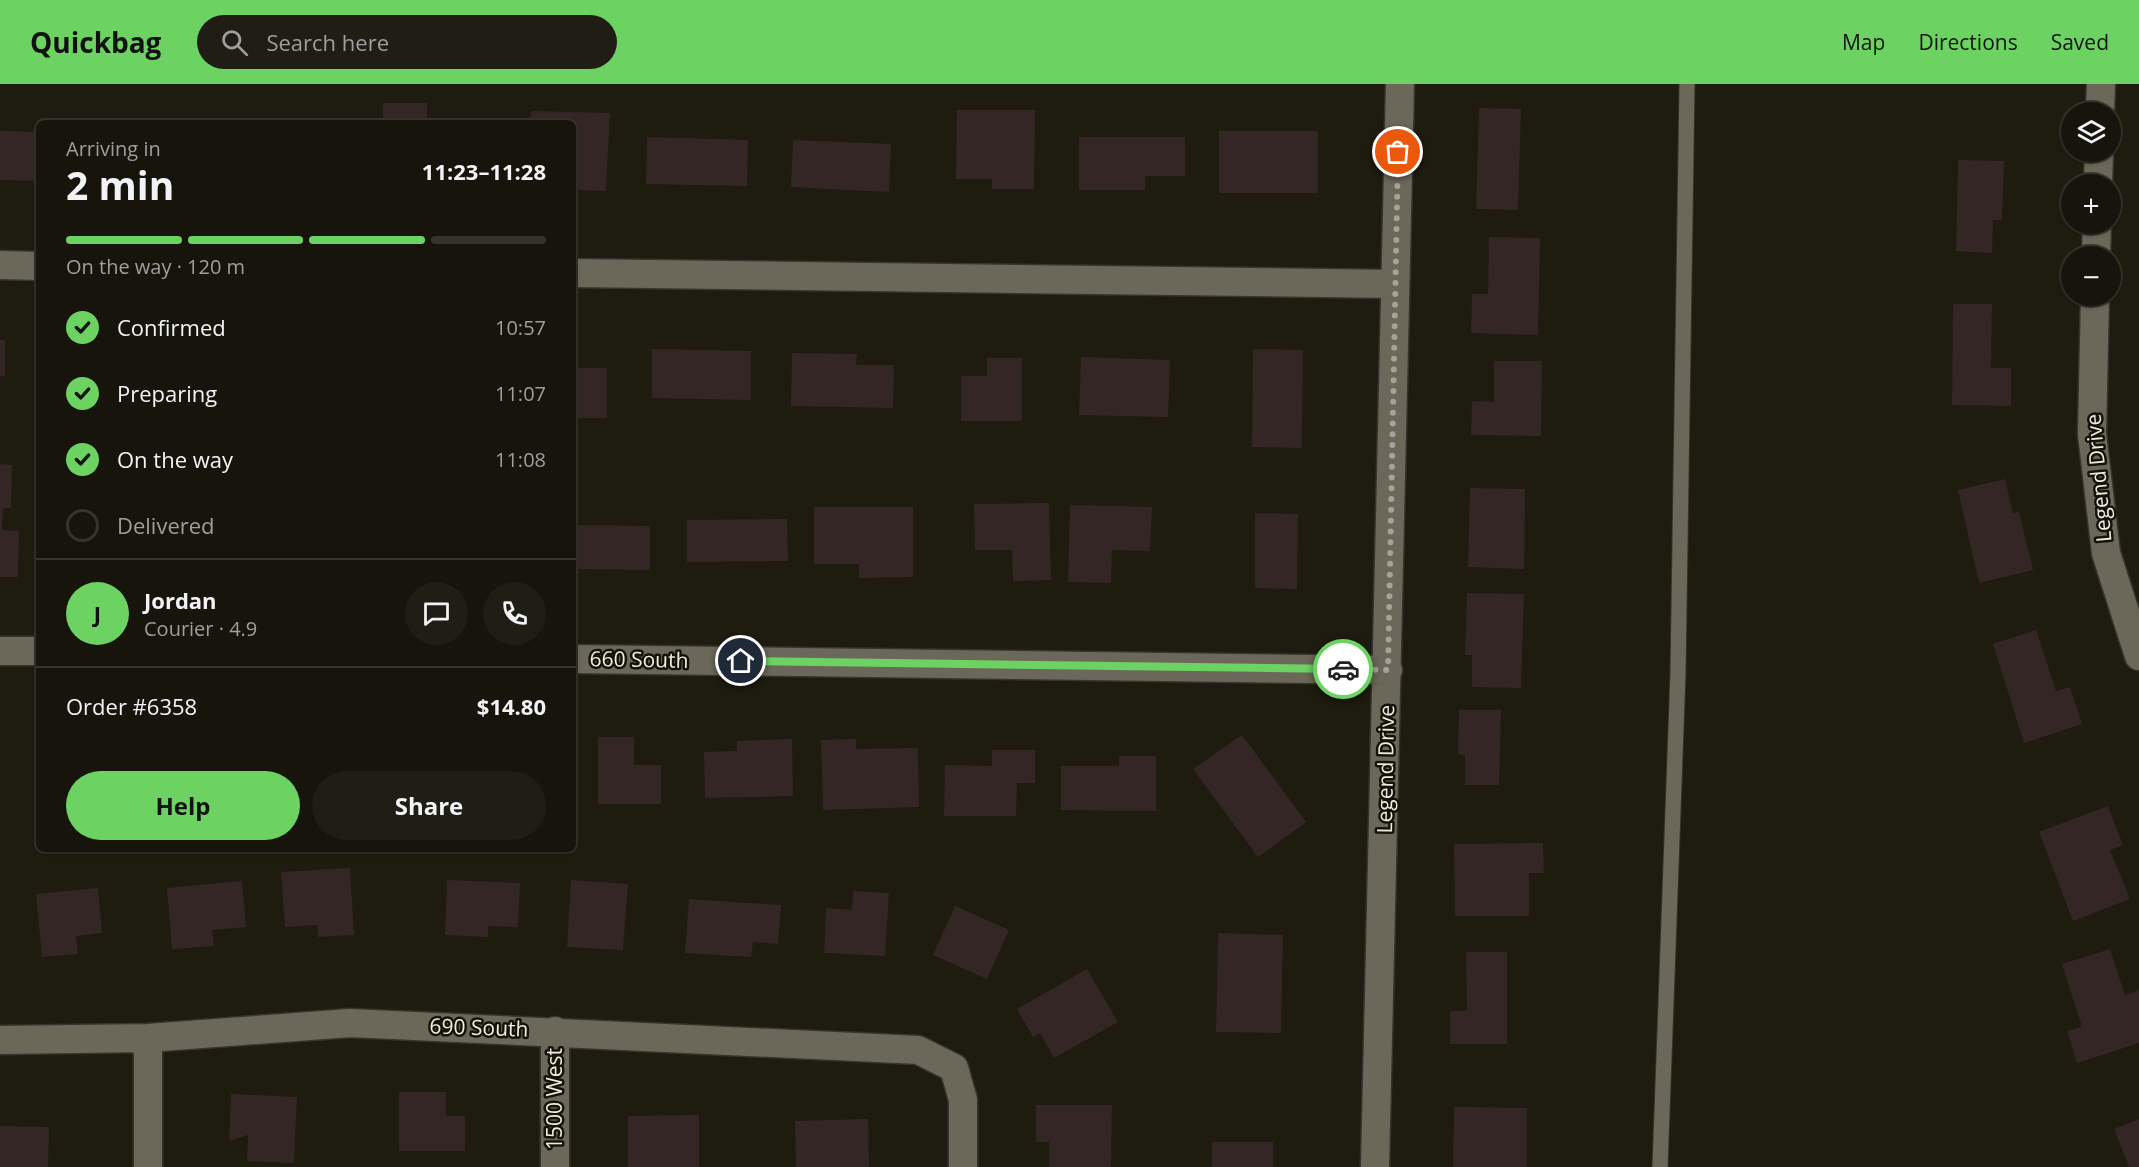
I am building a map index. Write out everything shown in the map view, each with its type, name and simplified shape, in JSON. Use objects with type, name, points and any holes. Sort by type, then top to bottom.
[{"type":"street","name":"Legend Drive","points":[[1375,1167],[1400,84]]},
{"type":"street","points":[[2100,102],[2101,84]]},
{"type":"street","points":[[0,265],[36,266]]},
{"type":"street","points":[[576,273],[1394,284]]},
{"type":"street","name":"Legend Drive","points":[[2095,306],[2092,434],[2106,553],[2139,656]]},
{"type":"street","points":[[0,651],[36,651]]},
{"type":"street","name":"660 South","points":[[576,659],[1388,670]]},
{"type":"street","name":"690 South","points":[[0,1040],[147,1038],[350,1023],[918,1050],[954,1068],[963,1100],[963,1167]]},
{"type":"street","name":"1500 West","points":[[555,1031],[555,1167]]},
{"type":"street","points":[[147,1038],[148,1167]]},
{"type":"lane","points":[[1660,1167],[1678,673],[1687,84]]},
{"type":"building","points":[[383,103],[427,103],[427,120],[383,120]]},
{"type":"building","points":[[1479,108],[1521,109],[1518,210],[1476,209]]},
{"type":"building","points":[[957,110],[1035,110],[1034,189],[992,189],[992,179],[956,179]]},
{"type":"building","points":[[531,111],[610,113],[606,191],[576,190],[576,120],[530,120]]},
{"type":"building","points":[[0,131],[36,132],[36,181],[0,180]]},
{"type":"building","points":[[1219,131],[1318,131],[1318,193],[1219,193]]},
{"type":"building","points":[[647,137],[748,140],[747,186],[646,184]]},
{"type":"building","points":[[1079,137],[1185,137],[1185,176],[1145,176],[1145,190],[1079,190]]},
{"type":"building","points":[[793,140],[891,144],[889,192],[791,187]]},
{"type":"building","points":[[1958,160],[2004,161],[2002,220],[1993,220],[1992,253],[1956,251]]},
{"type":"building","points":[[1489,237],[1540,238],[1538,335],[1471,333],[1472,294],[1488,294]]},
{"type":"building","points":[[1953,304],[1992,304],[1991,368],[2011,368],[2011,406],[1952,405]]},
{"type":"building","points":[[0,340],[5,340],[5,376],[0,376]]},
{"type":"building","points":[[652,349],[751,351],[751,400],[652,398]]},
{"type":"building","points":[[1253,349],[1303,350],[1302,448],[1252,447]]},
{"type":"building","points":[[792,353],[857,354],[856,365],[894,365],[893,408],[791,406]]},
{"type":"building","points":[[1081,357],[1170,360],[1168,417],[1079,415]]},
{"type":"building","points":[[987,358],[1022,358],[1022,421],[961,421],[961,376],[987,376]]},
{"type":"building","points":[[1494,361],[1542,361],[1541,436],[1471,435],[1472,401],[1494,402]]},
{"type":"building","points":[[576,368],[607,368],[607,418],[576,418]]},
{"type":"building","points":[[0,464],[12,465],[11,508],[3,508],[2,530],[19,531],[18,577],[0,577]]},
{"type":"building","points":[[2005,479],[2013,513],[2019,512],[2033,570],[1979,583],[1958,490]]},
{"type":"building","points":[[1470,488],[1525,489],[1524,569],[1468,567]]},
{"type":"building","points":[[1049,503],[1051,580],[1013,581],[1012,550],[975,550],[974,504]]},
{"type":"building","points":[[1070,505],[1152,507],[1150,551],[1112,550],[1111,583],[1068,582]]},
{"type":"building","points":[[814,507],[913,507],[913,577],[859,578],[859,564],[814,564]]},
{"type":"building","points":[[1255,513],[1298,514],[1297,589],[1255,588]]},
{"type":"building","points":[[787,519],[788,561],[687,562],[687,520]]},
{"type":"building","points":[[576,525],[650,526],[650,570],[576,569]]},
{"type":"building","points":[[1467,593],[1524,594],[1521,688],[1472,687],[1472,655],[1465,655]]},
{"type":"building","points":[[2036,630],[2056,691],[2070,687],[2082,724],[2024,743],[1993,644]]},
{"type":"building","points":[[1459,710],[1501,710],[1499,785],[1465,785],[1465,755],[1458,754]]},
{"type":"building","points":[[1242,735],[1306,822],[1258,857],[1193,769]]},
{"type":"building","points":[[598,737],[634,737],[634,765],[661,765],[661,804],[598,804]]},
{"type":"building","points":[[792,739],[793,796],[705,798],[704,752],[737,751],[737,741]]},
{"type":"building","points":[[856,739],[856,749],[918,748],[919,807],[823,810],[821,740]]},
{"type":"building","points":[[992,750],[1035,750],[1035,783],[1017,783],[1016,816],[944,816],[945,765],[992,766]]},
{"type":"building","points":[[1119,756],[1156,756],[1156,811],[1061,810],[1061,766],[1119,766]]},
{"type":"building","points":[[2108,806],[2123,845],[2110,850],[2130,899],[2073,921],[2039,832]]},
{"type":"building","points":[[1543,843],[1544,873],[1529,873],[1529,916],[1455,916],[1454,844]]},
{"type":"building","points":[[350,868],[354,935],[318,937],[317,925],[285,927],[281,872]]},
{"type":"building","points":[[447,880],[520,883],[518,927],[488,926],[488,937],[445,935]]},
{"type":"building","points":[[571,880],[628,884],[623,950],[567,947]]},
{"type":"building","points":[[242,881],[246,927],[212,930],[214,946],[172,949],[167,888]]},
{"type":"building","points":[[98,888],[102,933],[76,936],[78,954],[42,957],[36,894]]},
{"type":"building","points":[[853,891],[889,893],[885,956],[824,953],[826,908],[852,910]]},
{"type":"building","points":[[689,899],[781,905],[778,944],[753,942],[751,957],[685,953]]},
{"type":"building","points":[[955,906],[1009,930],[987,979],[933,955]]},
{"type":"building","points":[[1218,933],[1283,935],[1281,1033],[1216,1032]]},
{"type":"building","points":[[2110,949],[2125,995],[2139,990],[2139,1043],[2077,1063],[2067,1031],[2082,1027],[2062,964]]},
{"type":"building","points":[[1466,952],[1507,952],[1507,1044],[1450,1044],[1450,1011],[1467,1011]]},
{"type":"building","points":[[1087,969],[1118,1022],[1054,1058],[1040,1033],[1033,1037],[1017,1009]]},
{"type":"building","points":[[399,1092],[446,1092],[446,1116],[465,1116],[465,1151],[399,1151]]},
{"type":"building","points":[[231,1094],[297,1097],[294,1163],[247,1161],[248,1135],[229,1141]]},
{"type":"building","points":[[1036,1105],[1112,1105],[1111,1167],[1049,1167],[1049,1142],[1036,1142]]},
{"type":"building","points":[[1454,1107],[1527,1108],[1527,1167],[1453,1167]]},
{"type":"building","points":[[699,1115],[699,1167],[628,1167],[628,1116]]},
{"type":"building","points":[[868,1119],[869,1167],[796,1167],[795,1121]]},
{"type":"building","points":[[2139,1119],[2139,1167],[2129,1167],[2114,1129]]},
{"type":"building","points":[[0,1126],[49,1127],[48,1167],[0,1167]]},
{"type":"building","points":[[1212,1142],[1273,1142],[1273,1167],[1212,1167]]},
{"type":"way so far","points":[[1343,669],[1388,670],[1398,152]]},
{"type":"route","points":[[741,661],[1343,669]]}]
